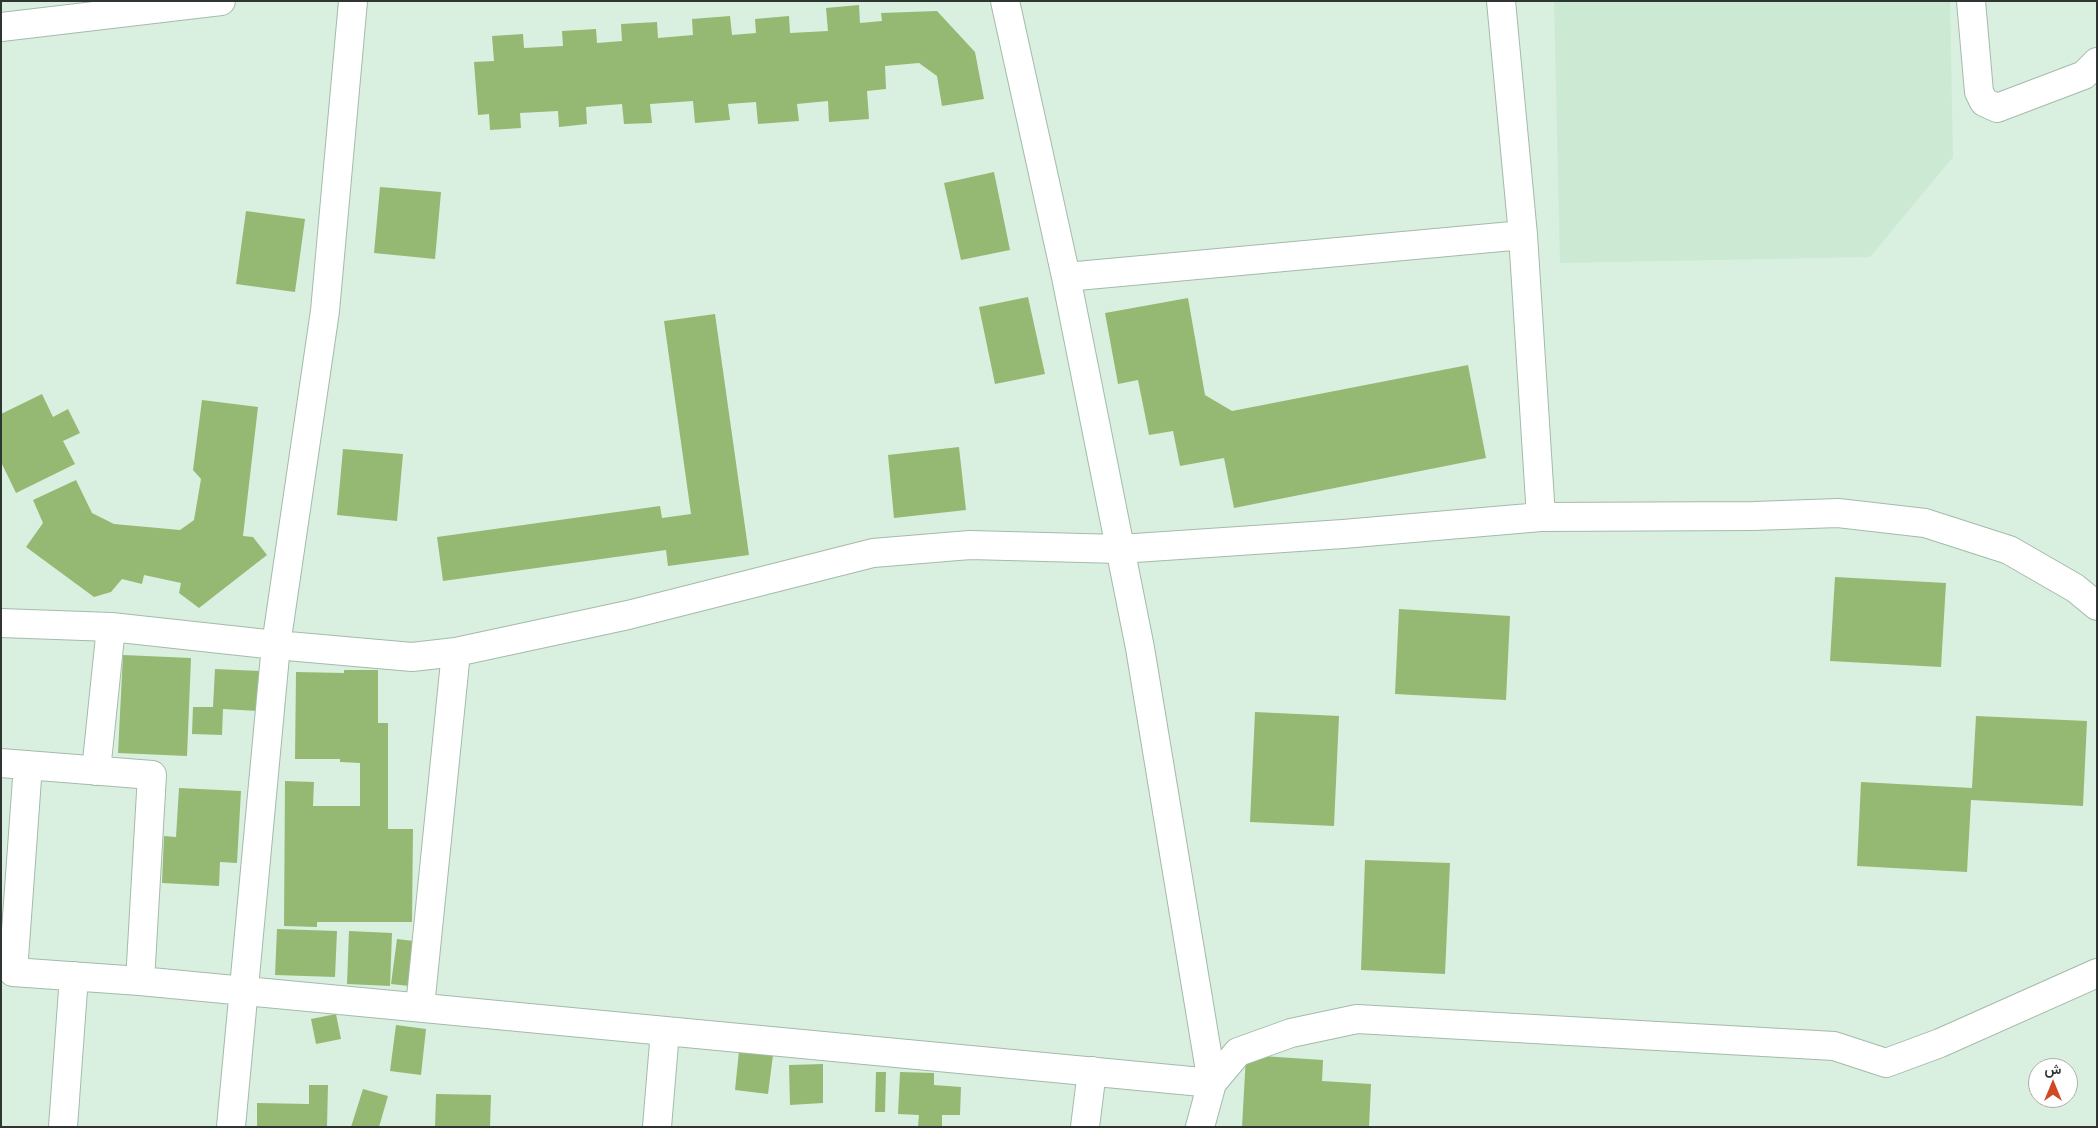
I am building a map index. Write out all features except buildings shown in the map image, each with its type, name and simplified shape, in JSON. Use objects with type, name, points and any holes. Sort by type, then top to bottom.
[{"type":"street","points":[[1,27],[221,1]]},
{"type":"street","points":[[231,1127],[276,645],[325,312],[353,1]]},
{"type":"street","points":[[1005,1],[1066,278],[1140,648],[1212,1083],[1200,1127]]},
{"type":"street","points":[[1501,1],[1523,235],[1540,517]]},
{"type":"street","points":[[1972,1],[1979,92],[1984,102],[1997,108],[2084,75],[2097,62]]},
{"type":"street","points":[[1066,278],[1523,235]]},
{"type":"street","points":[[1,623],[111,627],[276,645],[412,657],[456,652],[628,615],[874,553],[970,545],[1120,549],[1353,533],[1540,517],[1754,516],[1838,513],[1924,523],[2009,550],[2075,588],[2097,606]]},
{"type":"street","points":[[96,771],[111,627]]},
{"type":"street","points":[[420,1007],[456,652]]},
{"type":"street","points":[[1,763],[152,776],[140,981]]},
{"type":"street","points":[[28,766],[13,972],[140,981],[1212,1083]]},
{"type":"street","points":[[1212,1083],[1238,1052],[1291,1033],[1357,1019],[1834,1046],[1886,1064],[1940,1043],[2097,973]]},
{"type":"street","points":[[63,1127],[74,976]]},
{"type":"street","points":[[657,1127],[665,1031]]},
{"type":"street","points":[[1085,1127],[1092,1071]]},
{"type":"shaded area","points":[[1554,1],[1950,1],[1953,157],[1870,257],[1560,263]]}]
